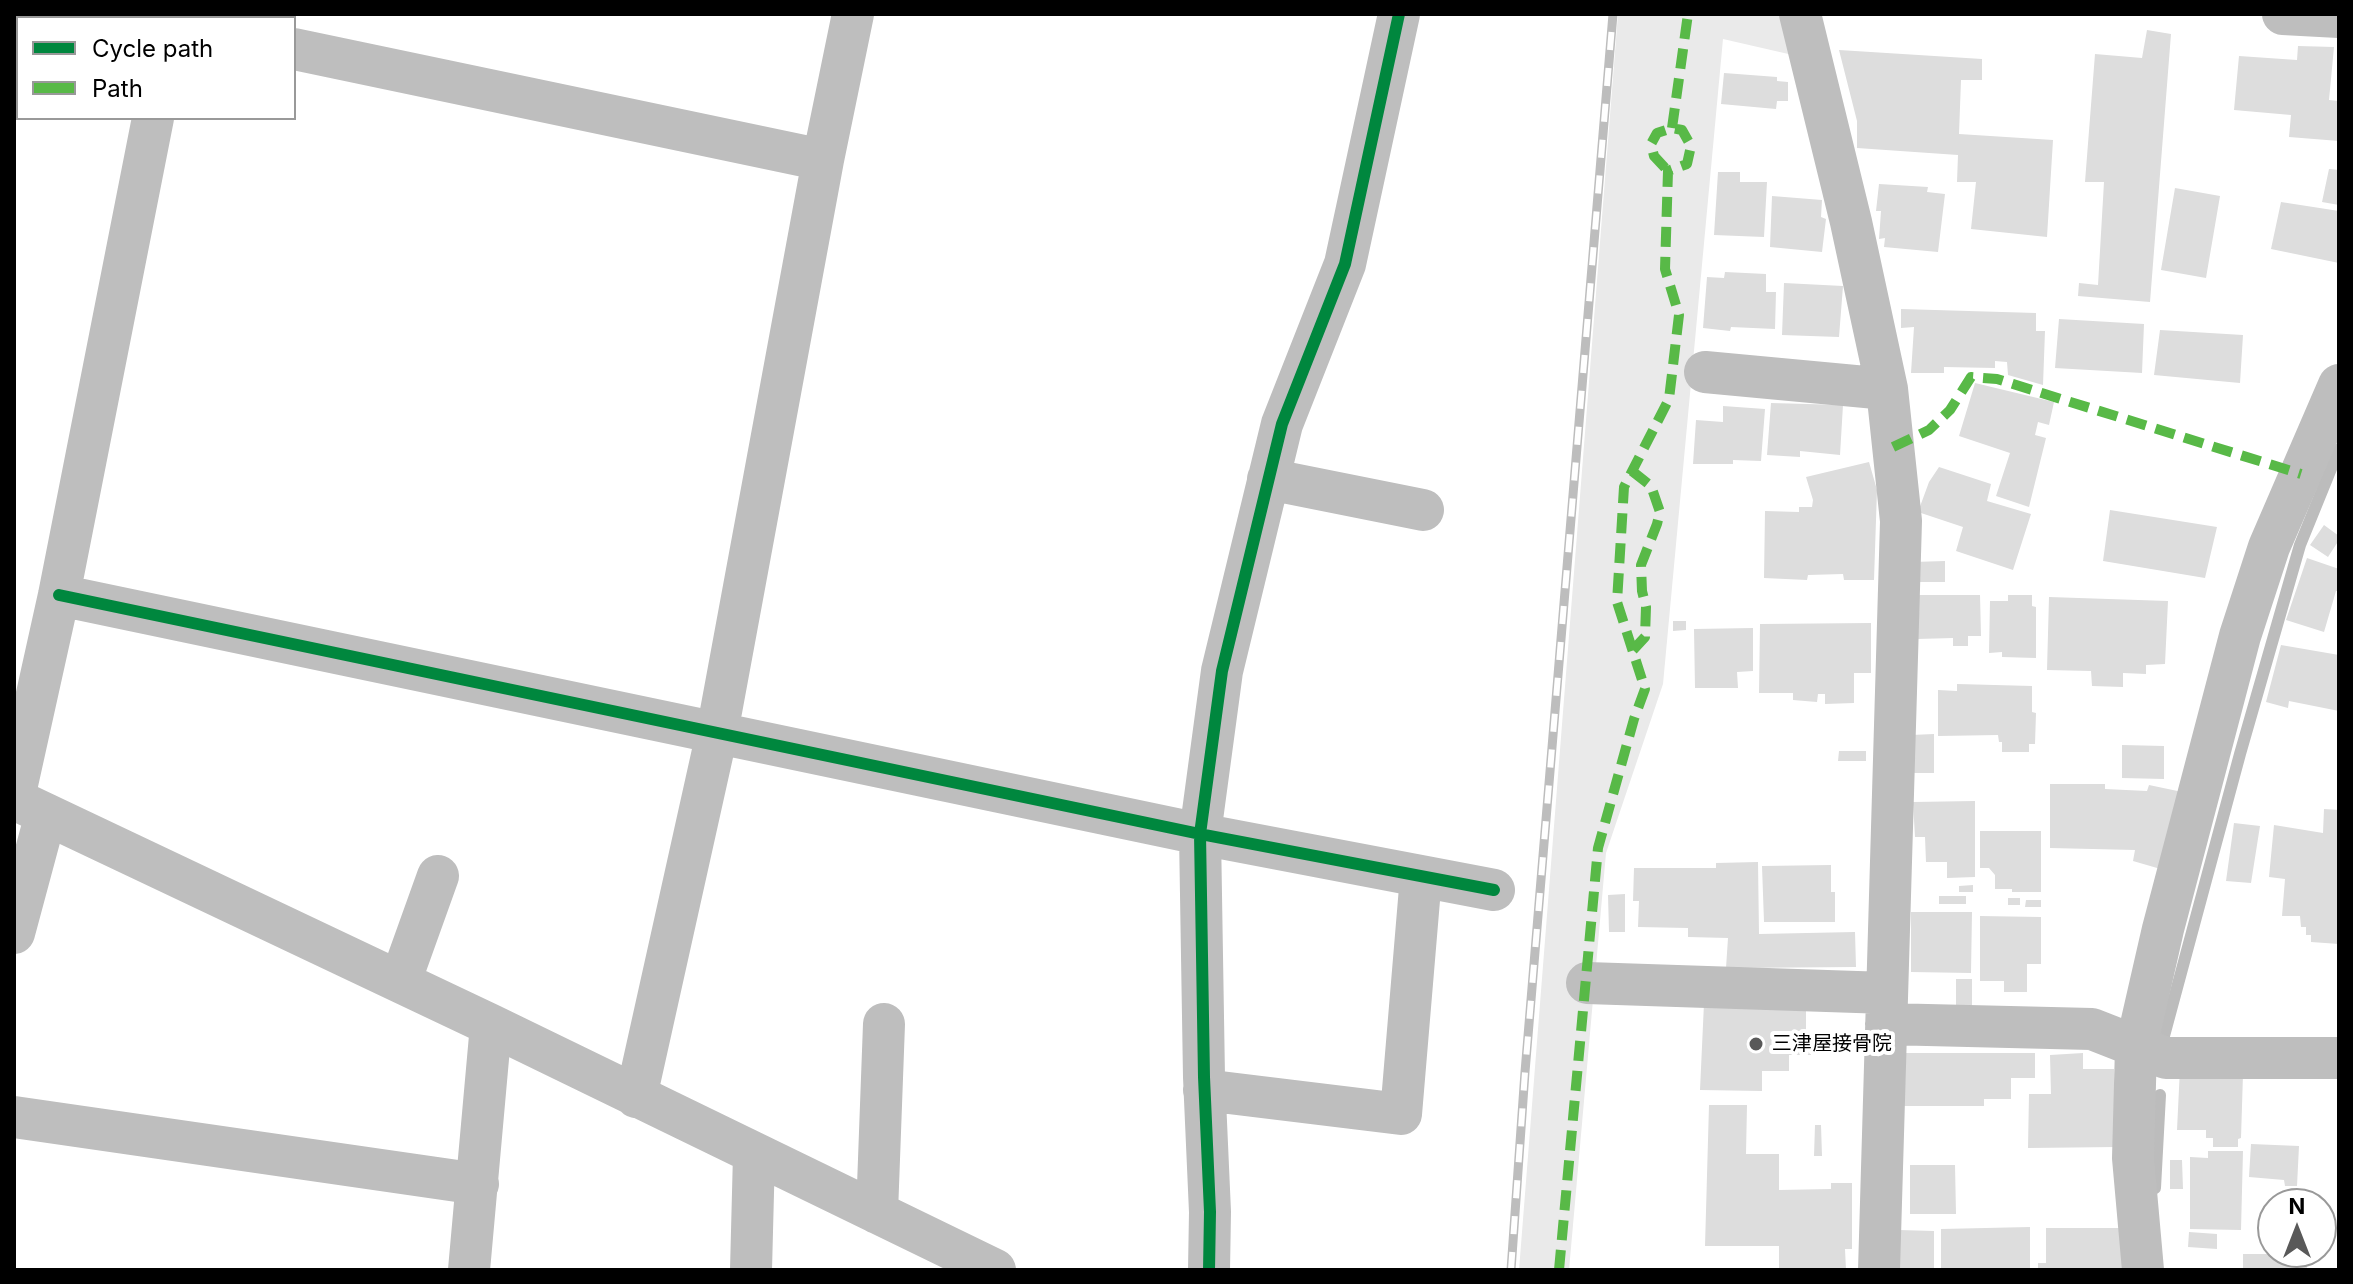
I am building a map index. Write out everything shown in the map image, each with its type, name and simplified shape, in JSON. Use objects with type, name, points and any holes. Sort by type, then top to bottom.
[{"type":"street","points":[[636,1097],[717,733],[853,14]]},
{"type":"street","points":[[1209,1270],[1200,834],[1222,671],[1282,424],[1345,264],[1399,14]]},
{"type":"street","points":[[1800,14],[1851,222],[1887,389],[1901,521],[1879,1270]]},
{"type":"street","points":[[2283,14],[2339,17]]},
{"type":"street","points":[[296,49],[823,160]]},
{"type":"street","points":[[14,933],[25,804],[59,595],[153,120]]},
{"type":"street","points":[[1705,372],[1887,389]]},
{"type":"street","points":[[2143,1270],[2133,1158],[2136,1047],[2163,929],[2240,636],[2269,547],[2339,385]]},
{"type":"street","points":[[1268,479],[1423,510]]},
{"type":"street","points":[[59,595],[1200,834],[1494,890]]},
{"type":"street","points":[[25,804],[491,1025],[995,1270]]},
{"type":"street","points":[[400,982],[438,876]]},
{"type":"street","points":[[1204,1090],[1401,1114],[1421,876]]},
{"type":"street","points":[[1587,983],[2092,1029],[2166,1058],[2339,1058]]},
{"type":"street","points":[[877,1213],[884,1024]]},
{"type":"street","points":[[469,1270],[491,1025]]},
{"type":"street","points":[[14,1117],[478,1184]]},
{"type":"street","points":[[751,1270],[754,1154]]},
{"type":"shaded area","points":[[1618,14],[1790,14],[1797,56],[1723,39],[1663,684],[1606,853],[1569,1270],[1519,1270]]},
{"type":"building","points":[[2147,30],[2171,34],[2150,302],[2078,296],[2079,283],[2098,285],[2104,182],[2085,182],[2095,54],[2142,58]]},
{"type":"building","points":[[2298,46],[2334,47],[2329,100],[2339,101],[2339,141],[2289,137],[2291,115],[2234,110],[2239,56],[2297,60]]},
{"type":"building","points":[[1839,50],[1982,59],[1982,80],[1961,80],[1959,134],[2053,140],[2047,237],[1971,229],[1976,182],[1957,182],[1958,155],[1857,148],[1857,121]]},
{"type":"building","points":[[1724,73],[1777,77],[1777,81],[1788,82],[1788,101],[1777,101],[1776,109],[1721,104]]},
{"type":"building","points":[[2329,169],[2339,170],[2339,205],[2322,202]]},
{"type":"building","points":[[1718,172],[1740,172],[1740,182],[1767,182],[1764,237],[1714,235]]},
{"type":"building","points":[[1879,184],[1928,187],[1927,192],[1945,194],[1938,252],[1884,247],[1885,238],[1879,239],[1881,211],[1876,211]]},
{"type":"building","points":[[2175,188],[2220,196],[2206,278],[2161,270]]},
{"type":"building","points":[[1772,196],[1822,200],[1821,217],[1826,219],[1822,252],[1770,247]]},
{"type":"building","points":[[2281,202],[2339,211],[2339,263],[2271,249]]},
{"type":"building","points":[[1725,272],[1766,274],[1766,292],[1776,292],[1775,329],[1731,327],[1730,331],[1703,328],[1707,277],[1724,278]]},
{"type":"building","points":[[1784,283],[1843,286],[1839,337],[1782,335]]},
{"type":"building","points":[[1901,309],[2036,313],[2036,331],[2045,331],[2043,385],[2008,375],[2007,362],[1995,361],[1995,368],[1944,367],[1944,373],[1911,373],[1914,327],[1901,328]]},
{"type":"building","points":[[2059,319],[2144,324],[2142,373],[2055,368]]},
{"type":"building","points":[[2160,330],[2243,335],[2240,383],[2154,375]]},
{"type":"building","points":[[1975,383],[2054,402],[2049,425],[2038,422],[2035,435],[2046,438],[2029,507],[1996,496],[2010,453],[1959,436]]},
{"type":"building","points":[[1771,403],[1843,405],[1840,455],[1800,451],[1800,457],[1767,455]]},
{"type":"building","points":[[1723,406],[1765,409],[1761,461],[1693,464],[1696,420],[1723,422]]},
{"type":"building","points":[[1869,462],[1877,490],[1874,580],[1844,580],[1843,574],[1808,575],[1807,580],[1764,578],[1765,511],[1799,512],[1799,507],[1812,507],[1806,477]]},
{"type":"building","points":[[1939,467],[1991,484],[1987,501],[2031,514],[2013,570],[1956,551],[1963,527],[1918,512],[1929,482]]},
{"type":"building","points":[[2110,510],[2217,527],[2205,578],[2103,561]]},
{"type":"building","points":[[2324,525],[2339,536],[2328,557],[2310,545]]},
{"type":"building","points":[[2307,558],[2339,569],[2339,591],[2336,591],[2324,632],[2286,620]]},
{"type":"building","points":[[1945,561],[1945,582],[1913,582],[1913,562]]},
{"type":"building","points":[[1916,595],[1980,595],[1981,636],[1968,636],[1968,646],[1953,646],[1953,638],[1917,639]]},
{"type":"building","points":[[2008,595],[2032,595],[2032,606],[2036,607],[2036,658],[2002,657],[2002,652],[1989,653],[1990,601],[2008,601]]},
{"type":"building","points":[[2049,597],[2168,601],[2165,664],[2146,665],[2146,674],[2123,673],[2123,687],[2092,686],[2091,671],[2047,670]]},
{"type":"building","points":[[1673,621],[1686,621],[1686,630],[1673,631]]},
{"type":"building","points":[[1871,623],[1871,673],[1854,673],[1854,703],[1825,704],[1825,694],[1818,694],[1817,702],[1793,700],[1793,693],[1759,693],[1760,624]]},
{"type":"building","points":[[1753,628],[1753,671],[1737,672],[1738,688],[1695,688],[1694,629]]},
{"type":"building","points":[[2281,645],[2339,655],[2339,711],[2289,701],[2288,708],[2266,702]]},
{"type":"building","points":[[1957,684],[2032,686],[2032,712],[2036,713],[2035,744],[2029,744],[2029,752],[2002,752],[1998,735],[1938,736],[1938,690],[1957,691]]},
{"type":"building","points":[[1934,734],[1934,773],[1912,773],[1911,735]]},
{"type":"building","points":[[2122,745],[2164,746],[2164,779],[2122,778]]},
{"type":"building","points":[[1839,751],[1866,751],[1866,761],[1838,761]]},
{"type":"building","points":[[2050,784],[2105,784],[2105,789],[2147,791],[2149,785],[2187,793],[2164,870],[2133,861],[2135,850],[2050,848]]},
{"type":"building","points":[[1975,801],[1975,877],[1947,878],[1947,862],[1926,862],[1925,837],[1915,837],[1913,802]]},
{"type":"building","points":[[2324,809],[2339,810],[2339,944],[2311,942],[2311,935],[2306,935],[2306,927],[2301,927],[2300,916],[2282,916],[2285,879],[2269,877],[2274,825],[2323,833]]},
{"type":"building","points":[[2234,823],[2260,826],[2251,883],[2226,881]]},
{"type":"building","points":[[1980,831],[2041,831],[2041,892],[1995,889],[1995,875],[1989,868],[1980,868]]},
{"type":"building","points":[[1758,862],[1759,934],[1855,932],[1856,967],[1726,968],[1728,938],[1688,937],[1688,928],[1638,927],[1639,901],[1633,901],[1634,868],[1716,868],[1716,863]]},
{"type":"building","points":[[1831,865],[1835,922],[1764,922],[1762,866]]},
{"type":"building","points":[[1973,885],[1973,892],[1959,892],[1959,886]]},
{"type":"building","points":[[1625,894],[1625,932],[1609,932],[1608,895]]},
{"type":"building","points":[[1939,896],[1966,896],[1966,904],[1939,904]]},
{"type":"building","points":[[2008,898],[2020,898],[2020,905],[2008,905]]},
{"type":"building","points":[[2026,900],[2041,900],[2041,907],[2025,907]]},
{"type":"building","points":[[1911,912],[1972,912],[1971,973],[1911,972]]},
{"type":"building","points":[[1980,916],[2041,917],[2041,964],[2027,964],[2027,992],[2004,992],[2004,981],[1980,981]]},
{"type":"building","points":[[1956,979],[1972,979],[1972,1006],[1956,1005]]},
{"type":"building","name":"三津屋接骨院","points":[[1704,1003],[1806,1006],[1806,1033],[1810,1034],[1811,1055],[1789,1055],[1789,1071],[1762,1071],[1762,1091],[1700,1090]]},
{"type":"building","points":[[1903,1053],[2035,1053],[2035,1078],[2011,1078],[2011,1099],[1984,1099],[1984,1106],[1902,1106]]},
{"type":"building","points":[[2083,1053],[2083,1069],[2114,1069],[2116,1147],[2028,1148],[2029,1094],[2051,1094],[2050,1055]]},
{"type":"building","points":[[2180,1068],[2243,1074],[2238,1147],[2213,1147],[2213,1138],[2206,1138],[2206,1130],[2177,1130]]},
{"type":"building","points":[[1709,1105],[1747,1105],[1746,1154],[1779,1154],[1779,1190],[1831,1189],[1831,1183],[1852,1183],[1852,1249],[1845,1249],[1846,1270],[1779,1270],[1779,1246],[1705,1246]]},
{"type":"building","points":[[1815,1125],[1821,1125],[1822,1156],[1814,1156]]},
{"type":"building","points":[[2251,1144],[2299,1146],[2297,1186],[2285,1186],[2284,1180],[2249,1177]]},
{"type":"building","points":[[2208,1151],[2243,1151],[2241,1230],[2190,1229],[2190,1157],[2208,1158]]},
{"type":"building","points":[[2170,1160],[2182,1160],[2183,1189],[2170,1189]]},
{"type":"building","points":[[1910,1165],[1955,1165],[1956,1214],[1910,1214]]},
{"type":"building","points":[[2030,1227],[2030,1270],[1941,1270],[1941,1229]]},
{"type":"building","points":[[2046,1228],[2123,1228],[2123,1270],[2038,1270],[2038,1263],[2046,1263]]},
{"type":"building","points":[[1899,1230],[1934,1231],[1934,1270],[1899,1270]]},
{"type":"building","points":[[2189,1232],[2217,1234],[2217,1249],[2188,1247]]},
{"type":"building","points":[[2243,1254],[2257,1254],[2257,1268],[2307,1270],[2243,1270]]},
{"type":"waterway","points":[[2164,1036],[2300,545],[2339,449]]},
{"type":"waterway","points":[[2155,1188],[2160,1095]]},
{"type":"railway","points":[[1511,1270],[1613,14]]},
{"type":"marked path","points":[[1672,128],[1688,14]]},
{"type":"marked path","points":[[1559,1270],[1598,848],[1645,689],[1617,602],[1624,487],[1669,399],[1679,315],[1665,269],[1668,171],[1687,164],[1691,146],[1682,130],[1672,128],[1657,133],[1651,144],[1654,156],[1668,171]]},
{"type":"marked path","points":[[1893,447],[1929,430],[1950,410],[1971,377],[1997,379],[2301,474]]},
{"type":"marked path","points":[[1632,471],[1651,486],[1660,512],[1641,565],[1646,607],[1645,637],[1633,650]]},
{"type":"cycle path","points":[[1209,1270],[1200,834],[1222,671],[1282,424],[1345,264],[1399,14]]},
{"type":"cycle path","points":[[59,595],[1200,834],[1494,890]]},
{"type":"place","name":"三津屋接骨院","points":[[1756,1044]]}]
